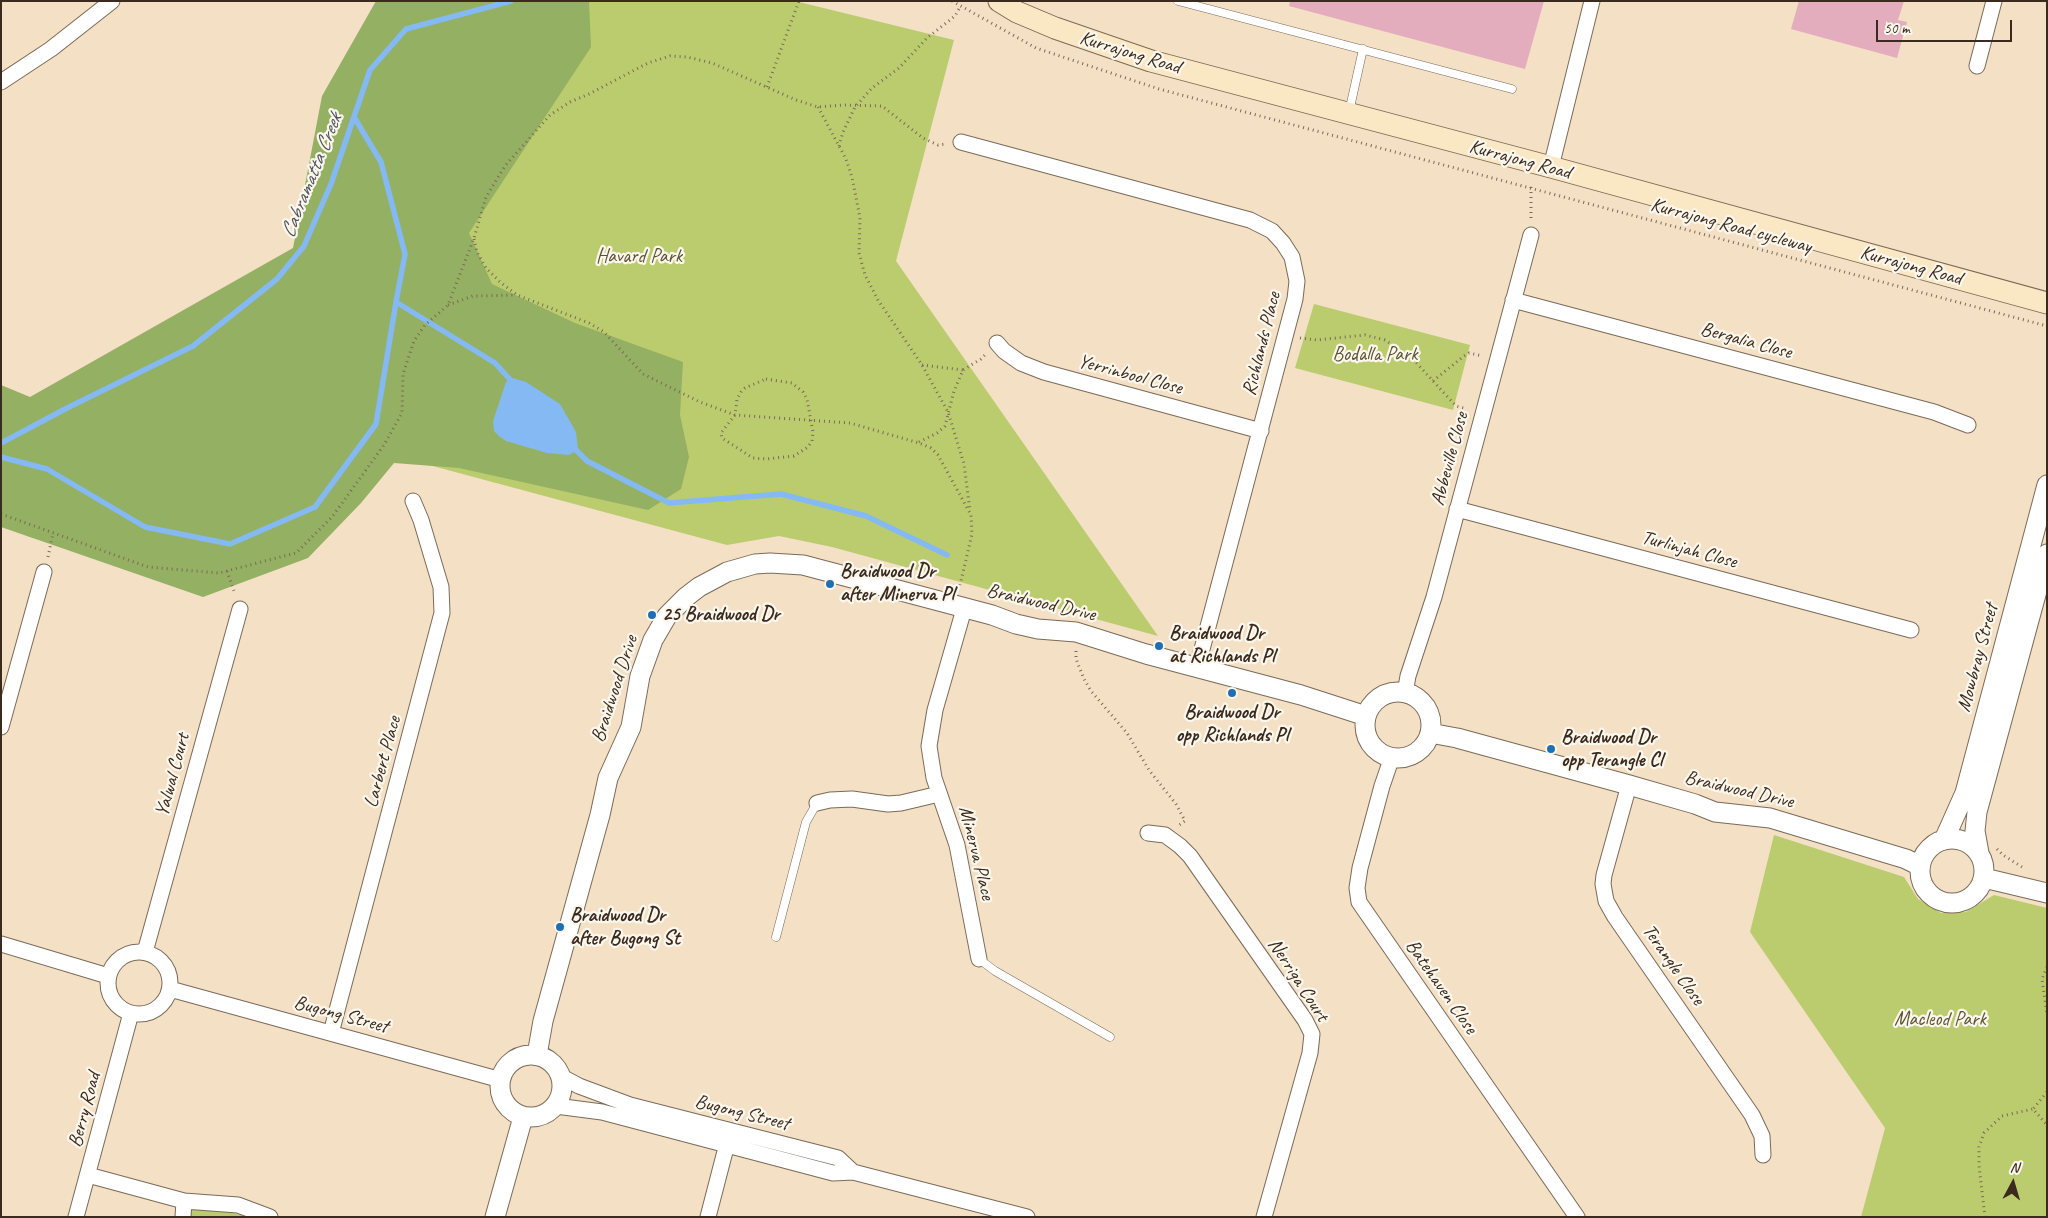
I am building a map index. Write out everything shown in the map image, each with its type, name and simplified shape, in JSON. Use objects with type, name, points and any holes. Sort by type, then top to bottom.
[{"type":"main road","name":"Kurrajong Road","points":[[1000,1],[1017,12],[1055,28],[1151,60],[2047,303]]},
{"type":"street","points":[[1,82],[51,49],[112,1]]},
{"type":"street","points":[[1550,167],[1592,1]]},
{"type":"street","points":[[1977,66],[1994,1]]},
{"type":"street","name":"Richlands Place","points":[[961,142],[1250,220],[1262,225],[1283,243],[1294,265],[1297,281],[1295,299],[1197,668]]},
{"type":"street","name":"Abbeville Close","points":[[1405,693],[1531,235]]},
{"type":"street","name":"Bergalia Close","points":[[1513,300],[1929,410],[1968,425]]},
{"type":"street","name":"Yerrinbool Close","points":[[996,343],[1021,363],[1044,372],[1261,431]]},
{"type":"street","name":"Mowbray Street","points":[[1944,840],[1965,793],[2047,486]]},
{"type":"street","name":"Larbert Place","points":[[331,1033],[442,613],[442,587],[421,520],[413,501]]},
{"type":"street","name":"Turlinjah Close","points":[[1457,509],[1911,630]]},
{"type":"street","name":"Mowbray Street","points":[[1987,850],[1975,831],[1977,812],[2047,554]]},
{"type":"street","name":"Braidwood Drive","points":[[537,1055],[543,1021],[598,824],[610,772],[631,727],[640,676],[653,640],[677,605],[699,587],[727,572],[755,564],[786,563],[804,565],[1031,627],[1076,632],[1146,654],[1301,695],[1366,716]]},
{"type":"street","points":[[1,727],[44,572]]},
{"type":"street","name":"Yalwal Court","points":[[145,952],[240,609]]},
{"type":"street","name":"Minerva Place","points":[[964,609],[935,710],[929,756],[939,794],[957,844],[978,959]]},
{"type":"street","points":[[1405,693],[1415,697],[1426,708],[1431,723],[1430,733],[1420,750],[1402,758],[1392,757],[1373,747],[1367,737],[1365,727],[1366,716],[1370,707],[1385,694],[1405,693]]},
{"type":"street","name":"Braidwood Drive","points":[[1430,733],[1457,738],[1628,785],[1695,804],[1715,812],[1770,818],[1906,859],[1920,866]]},
{"type":"street","name":"Batehaven Close","points":[[1392,757],[1382,786],[1360,868],[1356,888],[1359,902],[1577,1217]]},
{"type":"street","name":"Terangle Close","points":[[1628,785],[1604,875],[1603,884],[1606,901],[1615,917],[1752,1115],[1762,1136],[1763,1155]]},
{"type":"street","points":[[817,802],[852,799],[901,804],[939,794]]},
{"type":"street","name":"Nerriga Court","points":[[1148,832],[1165,836],[1180,846],[1190,856],[1312,1034],[1310,1053],[1264,1217]]},
{"type":"street","points":[[1944,840],[1964,841],[1972,846],[1987,850],[1984,878],[1980,888],[1972,897],[1957,903],[1941,902],[1931,896],[1924,888],[1920,877],[1920,866],[1928,849],[1944,840]]},
{"type":"street","points":[[1984,878],[2047,894]]},
{"type":"street","points":[[1,944],[108,976]]},
{"type":"street","points":[[132,952],[145,952],[160,959],[166,966],[170,974],[170,989],[163,1004],[149,1013],[131,1013],[125,1011],[114,1001],[108,989],[108,976],[113,965],[121,957],[132,952]]},
{"type":"street","name":"Bugong Street","points":[[170,989],[501,1080]]},
{"type":"street","name":"Berry Road","points":[[76,1217],[131,1013]]},
{"type":"street","points":[[528,1055],[537,1055],[553,1063],[562,1077],[563,1087],[556,1106],[550,1112],[532,1118],[514,1113],[507,1106],[500,1089],[504,1071],[510,1063],[528,1055]]},
{"type":"street","name":"Bugong Street","points":[[562,1077],[579,1086],[630,1105],[838,1158],[853,1172]]},
{"type":"street","name":"Bugong Street","points":[[556,1106],[602,1112],[833,1173],[853,1172],[1027,1217]]},
{"type":"street","points":[[495,1217],[523,1116]]},
{"type":"street","points":[[708,1217],[730,1130]]},
{"type":"street","points":[[88,1175],[184,1201],[238,1205],[270,1217]]},
{"type":"street","points":[[183,1217],[184,1201]]},
{"type":"lane","points":[[1178,1],[1512,89]]},
{"type":"lane","points":[[1348,114],[1363,49]]},
{"type":"lane","points":[[776,937],[806,822],[817,802]]},
{"type":"lane","name":"Minerva Place","points":[[978,959],[1002,975],[1110,1037]]},
{"type":"path","points":[[767,88],[799,1]]},
{"type":"path","points":[[838,146],[857,105],[872,88],[899,68],[927,38],[955,16],[960,8]]},
{"type":"path","points":[[448,305],[474,238],[486,197],[505,166],[550,115],[570,102],[648,63],[670,56],[687,57],[712,63],[767,88],[818,107],[882,106],[912,131],[938,145],[961,142]]},
{"type":"path","points":[[818,107],[846,159],[852,177],[860,218],[860,253],[865,275],[878,300],[922,365],[948,412],[964,464],[972,534],[960,584]]},
{"type":"path","name":"Kurrajong Road cycleway","points":[[1407,155],[2047,326]]},
{"type":"path","points":[[1531,188],[1531,235]]},
{"type":"path","points":[[474,238],[477,252],[486,268],[516,296]]},
{"type":"path","points":[[1,514],[148,567],[219,573],[296,553],[332,517],[384,446],[402,413],[403,374],[414,341],[425,325],[448,305],[472,296],[516,296],[589,323],[604,332],[643,374],[700,402],[735,415],[850,423],[931,448],[938,455],[971,515]]},
{"type":"path","points":[[1286,336],[1317,340],[1354,335],[1374,336],[1385,340],[1404,351],[1456,406],[1482,413]]},
{"type":"path","points":[[922,365],[963,370],[981,359],[996,343]]},
{"type":"path","points":[[1433,381],[1469,353],[1497,359]]},
{"type":"path","points":[[919,443],[945,426],[963,370]]},
{"type":"path","points":[[775,379],[792,383],[803,392],[807,399],[813,432],[812,441],[808,447],[794,456],[753,458],[722,438],[721,433],[735,415],[737,399],[745,388],[760,380],[775,379]]},
{"type":"path","points":[[44,572],[53,534]]},
{"type":"path","points":[[227,571],[240,609]]},
{"type":"path","points":[[1076,632],[1076,660],[1084,679],[1091,691],[1127,733],[1149,770],[1176,804],[1185,821],[1165,836]]},
{"type":"path","points":[[1987,850],[2003,855],[2028,869]]},
{"type":"path","points":[[2047,967],[2042,979],[2042,988],[2047,1014]]},
{"type":"path","points":[[1985,1217],[1979,1166],[1979,1148],[1984,1133],[2002,1116],[2033,1109],[2047,1092]]},
{"type":"path","points":[[2033,1109],[2047,1125]]},
{"type":"green space","points":[[376,1],[589,1],[591,47],[469,233],[492,284],[575,323],[683,362],[680,415],[689,457],[681,489],[648,510],[459,468],[394,463],[361,503],[308,558],[203,597],[1,527],[1,385],[30,397],[293,248],[322,96]]},
{"type":"green space","name":"Havard Park","points":[[512,1],[795,1],[954,40],[896,261],[1158,636],[832,547],[779,536],[727,545],[388,454],[204,587],[27,536],[1,516],[1,452],[326,250]]},
{"type":"green space","name":"Bodalla Park","points":[[1314,304],[1470,345],[1453,410],[1295,368]]},
{"type":"green space","name":"Macleod Park","points":[[1774,835],[1904,877],[1918,899],[1941,913],[1966,912],[1994,895],[2047,908],[2047,1217],[1861,1217],[1885,1128],[1750,932]]},
{"type":"green space","points":[[223,1207],[233,1213],[248,1217],[189,1217],[191,1209]]},
{"type":"water","points":[[513,378],[526,382],[560,404],[576,432],[578,450],[569,455],[547,453],[506,441],[494,431],[493,421],[506,382]]},
{"type":"building","points":[[1290,1],[1544,1],[1525,69],[1289,6]]},
{"type":"building","points":[[1799,1],[1904,1],[1898,20],[1907,22],[1897,58],[1791,29]]},
{"type":"waterway","name":"Cabramatta Creek","points":[[1,443],[193,346],[277,279],[304,246],[331,184],[370,70],[406,29],[511,1]]},
{"type":"waterway","points":[[1,457],[47,469],[145,527],[230,544],[315,507],[376,424],[405,254],[381,162],[354,117]]},
{"type":"waterway","points":[[396,302],[495,363],[515,385]]},
{"type":"waterway","points":[[572,446],[587,461],[669,503],[781,494],[866,516],[947,555]]},
{"type":"place","name":"Braidwood Dr after Minerva Pl","points":[[830,584]]},
{"type":"place","name":"25 Braidwood Dr","points":[[652,615]]},
{"type":"place","name":"Braidwood Dr at Richlands Pl","points":[[1159,646]]},
{"type":"place","name":"Braidwood Dr opp Richlands Pl","points":[[1232,693]]},
{"type":"place","name":"Braidwood Dr opp Terangle Cl","points":[[1551,749]]},
{"type":"place","name":"Braidwood Dr after Bugong St","points":[[560,927]]}]
